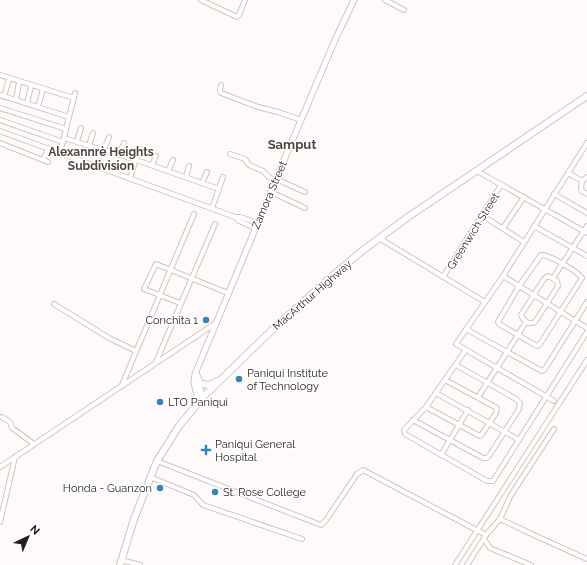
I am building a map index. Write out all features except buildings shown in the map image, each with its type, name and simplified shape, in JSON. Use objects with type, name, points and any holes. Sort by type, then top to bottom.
[{"type":"highway","name":"MacArthur Highway","points":[[121,562],[134,519],[157,461],[179,426],[201,400],[225,376],[272,330],[332,276],[379,238],[587,96]]},
{"type":"highway","points":[[196,374],[201,383],[207,385],[212,384],[225,376]]},
{"type":"main road","name":"Zamora Street","points":[[196,374],[256,226],[335,40],[354,0]]},
{"type":"main road","points":[[196,374],[195,387],[201,400]]},
{"type":"street","points":[[201,0],[236,17],[239,15],[245,0]]},
{"type":"street","points":[[384,5],[386,0],[404,10]]},
{"type":"street","points":[[0,75],[31,86],[74,95],[60,153]]},
{"type":"street","points":[[9,78],[2,96],[69,117]]},
{"type":"street","points":[[16,100],[19,82]]},
{"type":"street","points":[[221,85],[221,94],[258,108],[278,112],[301,120]]},
{"type":"street","points":[[27,103],[31,86]]},
{"type":"street","points":[[38,107],[43,89]]},
{"type":"street","points":[[0,108],[66,129]]},
{"type":"street","points":[[0,120],[63,140],[77,141],[90,145],[219,189]]},
{"type":"street","points":[[77,141],[81,128]]},
{"type":"street","points":[[0,131],[212,208],[235,217],[239,221],[256,226]]},
{"type":"street","points":[[90,145],[93,133]]},
{"type":"street","points":[[104,150],[109,137]]},
{"type":"street","points":[[0,143],[46,161],[48,149]]},
{"type":"street","points":[[120,155],[124,143]]},
{"type":"street","points":[[554,401],[465,351],[456,344],[502,276],[587,143]]},
{"type":"street","points":[[130,178],[139,149]]},
{"type":"street","points":[[582,151],[587,154]]},
{"type":"street","points":[[230,154],[245,159],[249,165],[264,171],[270,178],[305,192]]},
{"type":"street","points":[[152,165],[156,156]]},
{"type":"street","points":[[168,171],[173,160]]},
{"type":"street","points":[[186,177],[189,166]]},
{"type":"street","points":[[477,171],[585,232]]},
{"type":"street","points":[[202,183],[207,172]]},
{"type":"street","points":[[568,173],[582,181]]},
{"type":"street","points":[[212,208],[223,177]]},
{"type":"street","points":[[587,177],[582,181],[581,188],[582,191],[587,194]]},
{"type":"street","name":"Greenwich Street","points":[[444,277],[501,185]]},
{"type":"street","points":[[271,192],[305,208]]},
{"type":"street","points":[[554,194],[587,213]]},
{"type":"street","points":[[503,228],[524,197]]},
{"type":"street","points":[[122,385],[194,214]]},
{"type":"street","points":[[483,216],[524,242]]},
{"type":"street","points":[[156,363],[180,303],[215,224]]},
{"type":"street","points":[[534,226],[587,256]]},
{"type":"street","points":[[553,278],[572,247],[585,232],[587,226]]},
{"type":"street","points":[[379,238],[485,302]]},
{"type":"street","points":[[541,255],[545,255],[562,264],[582,278],[538,345],[517,336],[499,324],[498,322],[519,286],[541,255]]},
{"type":"street","points":[[180,303],[160,296],[144,288],[156,264],[228,293]]},
{"type":"street","points":[[502,276],[587,328]]},
{"type":"street","points":[[548,276],[553,278],[558,282],[558,284],[547,303],[534,322],[526,322],[522,319],[521,315],[546,277],[548,276]]},
{"type":"street","points":[[466,329],[542,371],[587,302]]},
{"type":"street","points":[[54,304],[109,338],[136,351]]},
{"type":"street","points":[[478,397],[526,322]]},
{"type":"street","points":[[0,467],[216,323]]},
{"type":"street","points":[[465,351],[426,407],[404,430],[405,434],[441,455],[487,480],[493,481],[587,332]]},
{"type":"street","points":[[455,565],[587,360]]},
{"type":"street","points":[[413,420],[485,458],[489,456],[504,430],[519,409],[520,403],[516,399],[456,365]]},
{"type":"street","points":[[426,407],[480,436],[490,423],[496,413],[497,408],[445,380]]},
{"type":"street","points":[[436,393],[504,430],[519,440]]},
{"type":"street","points":[[441,455],[468,410]]},
{"type":"street","points":[[2,417],[10,422],[12,428],[34,444]]},
{"type":"street","points":[[467,565],[486,535],[500,518],[511,495],[554,429]]},
{"type":"street","points":[[0,522],[15,456]]},
{"type":"street","points":[[157,461],[320,525],[326,520],[357,474],[363,470],[486,535]]},
{"type":"street","points":[[150,477],[194,495],[203,505],[302,539]]},
{"type":"street","points":[[500,518],[587,559]]},
{"type":"street","points":[[484,540],[490,548],[531,565]]},
{"type":"street","points":[[121,562],[140,565]]},
{"type":"place","name":"Conchita 1","points":[[206,320]]},
{"type":"place","name":"Paniqui Institute of Technology","points":[[239,379]]},
{"type":"place","name":"LTO Paniqui","points":[[160,402]]},
{"type":"place","name":"Paniqui General Hospital","points":[[206,450]]},
{"type":"place","name":"Honda - Guanzon","points":[[160,488]]},
{"type":"place","name":"St. Rose College","points":[[215,492]]},
{"type":"district","name":"Samput","points":[[292,144]]},
{"type":"district","name":"Alexannrè Heights Subdivision","points":[[101,159]]}]
